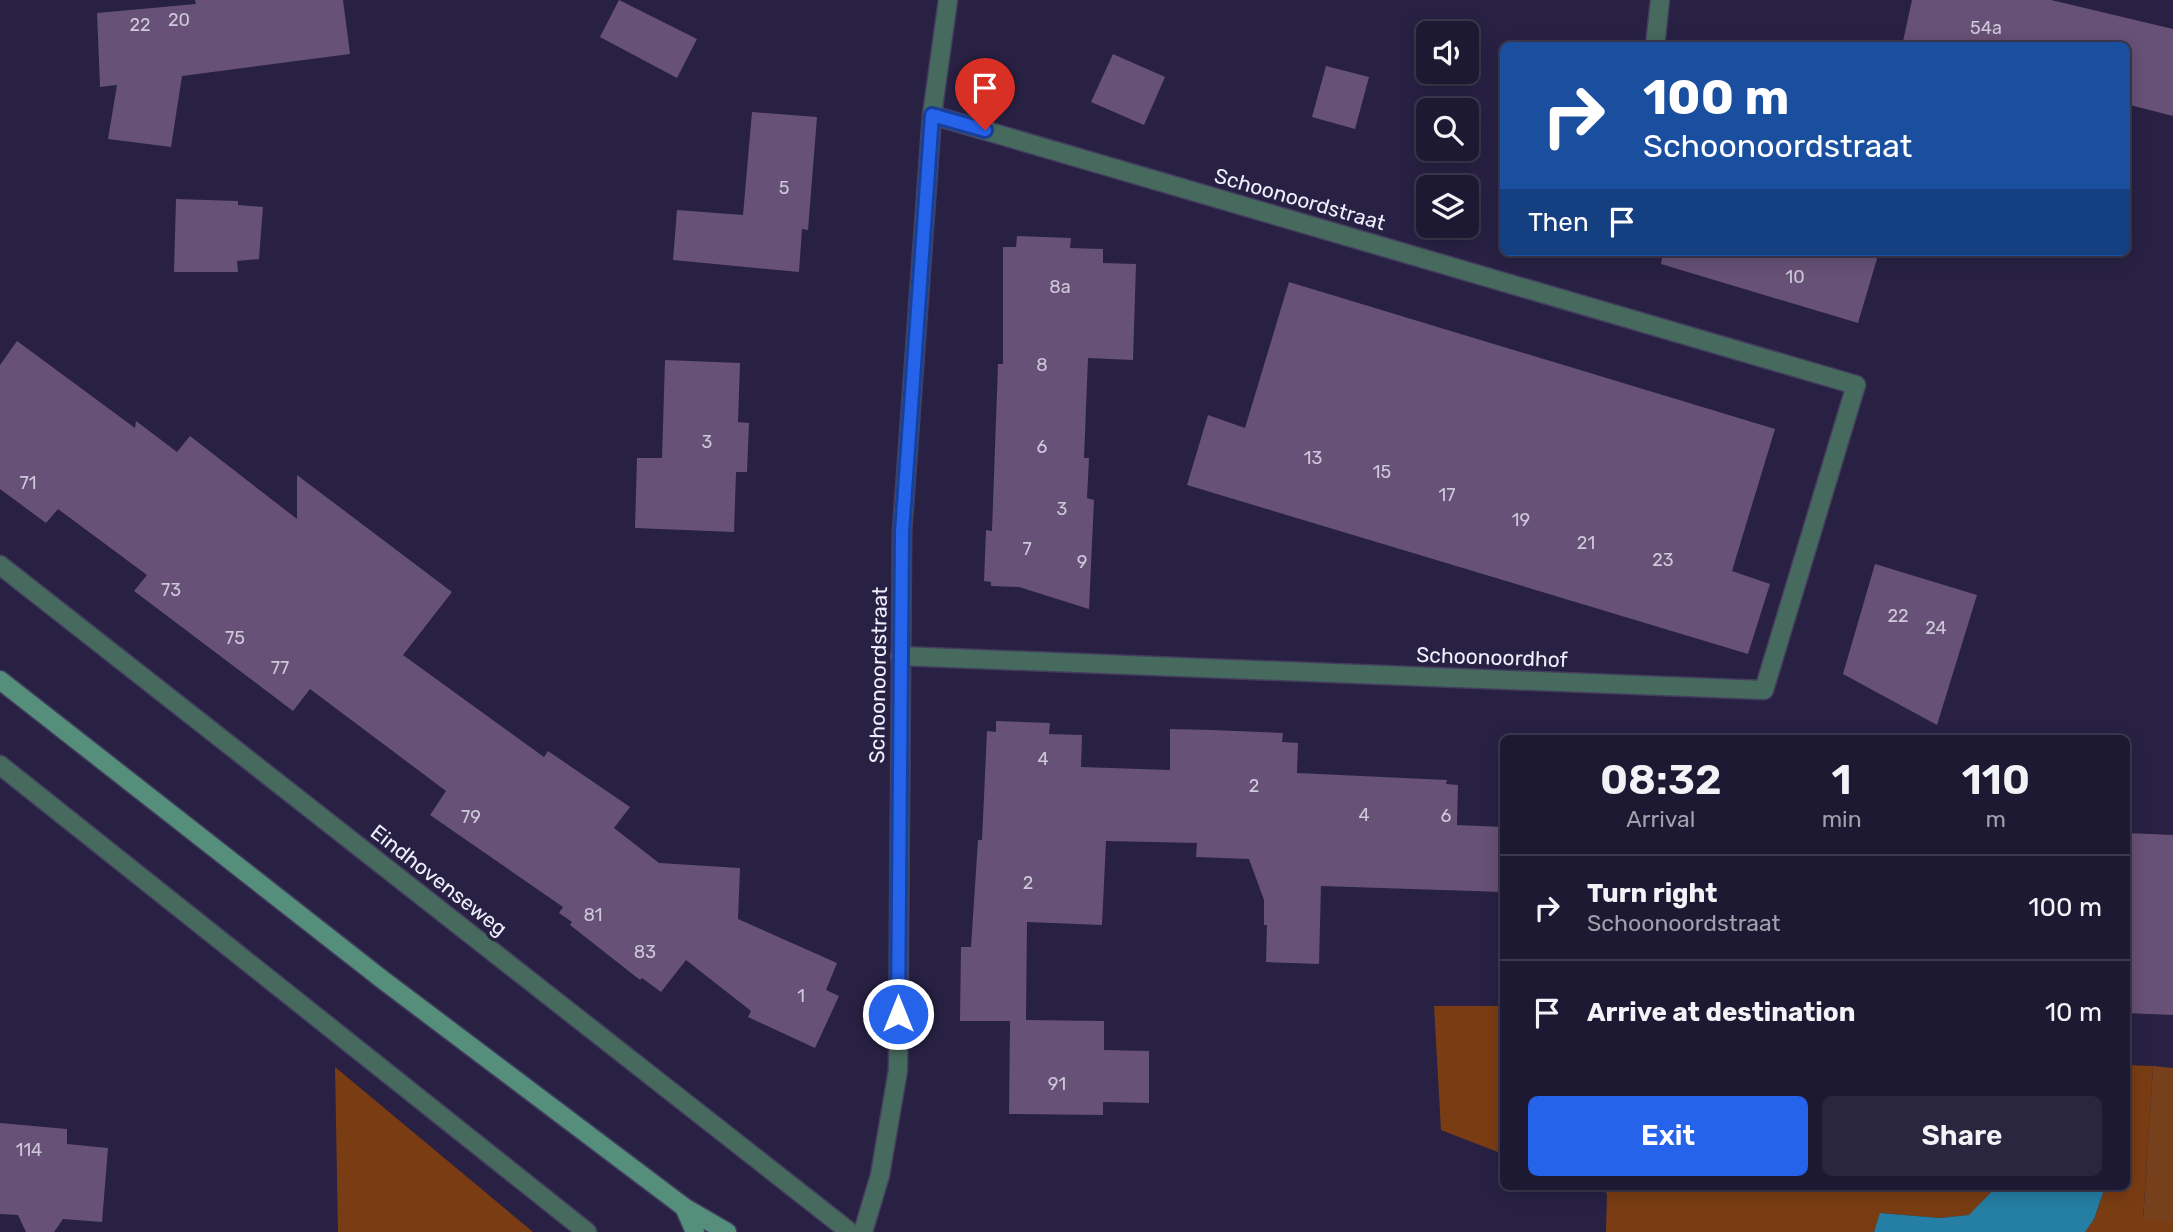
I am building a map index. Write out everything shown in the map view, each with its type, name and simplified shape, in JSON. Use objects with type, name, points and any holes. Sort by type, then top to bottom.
[{"type":"main road","points":[[0,680],[383,980],[684,1207],[727,1232]]},
{"type":"main road","points":[[684,1207],[695,1232]]},
{"type":"street","name":"Schoonoordstraat","points":[[863,1232],[880,1175],[898,1070],[902,532],[932,115],[948,0]]},
{"type":"street","points":[[1656,42],[1660,0]]},
{"type":"street","name":"Schoonoordstraat","points":[[932,115],[1856,385]]},
{"type":"street","name":"Schoonoordhof","points":[[900,656],[1765,690],[1856,385]]},
{"type":"street","name":"Eindhovenseweg","points":[[0,565],[850,1232]]},
{"type":"street","points":[[0,765],[587,1232]]},
{"type":"shaded area","points":[[1434,1006],[1500,1006],[1500,1153],[1441,1130]]},
{"type":"shaded area","points":[[2130,1065],[2153,1066],[2143,1220],[2173,1221],[2173,1232],[2085,1232],[2094,1219],[2104,1190],[2130,1190]]},
{"type":"shaded area","points":[[2153,1066],[2173,1068],[2173,1221],[2143,1221]]},
{"type":"shaded area","points":[[335,1067],[533,1232],[338,1232]]},
{"type":"shaded area","points":[[1599,1190],[1993,1190],[1970,1215],[1940,1218],[1881,1213],[1874,1232],[1606,1232],[1607,1193]]},
{"type":"water","points":[[1993,1190],[2104,1190],[2094,1219],[2085,1232],[1874,1232],[1880,1213],[1940,1218],[1969,1215]]},
{"type":"building","points":[[195,0],[343,0],[350,54],[182,76],[171,147],[108,139],[117,85],[100,87],[97,13],[196,4]]},
{"type":"building","points":[[619,0],[697,39],[677,78],[600,37]]},
{"type":"building","points":[[1912,0],[2051,0],[2173,29],[2173,116],[2130,105],[2130,42],[1903,42]]},
{"type":"building","points":[[1113,54],[1165,77],[1144,125],[1091,102]]},
{"type":"building","points":[[1326,66],[1369,77],[1355,129],[1312,117]]},
{"type":"building","points":[[752,112],[817,117],[808,230],[802,229],[799,272],[673,260],[677,210],[743,215]]},
{"type":"building","points":[[176,199],[238,201],[238,205],[263,207],[259,259],[237,261],[238,272],[174,272]]},
{"type":"building","points":[[1017,236],[1071,238],[1070,248],[1103,249],[1103,263],[1136,264],[1133,360],[1088,358],[1084,458],[1089,458],[1087,498],[1094,500],[1089,609],[1019,587],[991,586],[991,582],[984,581],[986,530],[992,531],[998,364],[1003,364],[1003,247],[1016,247]]},
{"type":"building","points":[[1662,256],[1878,256],[1858,323],[1661,264]]},
{"type":"building","points":[[1289,282],[1775,429],[1732,571],[1770,584],[1748,654],[1187,485],[1208,415],[1245,428]]},
{"type":"building","points":[[17,341],[135,428],[136,421],[177,452],[190,436],[297,519],[297,475],[452,592],[403,655],[544,757],[548,751],[630,807],[614,828],[659,863],[740,868],[738,919],[837,963],[826,990],[839,996],[815,1048],[748,1017],[751,1011],[686,960],[661,992],[642,978],[640,980],[570,925],[572,922],[559,913],[563,907],[430,815],[446,791],[310,689],[293,711],[134,591],[147,575],[58,509],[46,523],[0,489],[0,365]]},
{"type":"building","points":[[665,360],[740,363],[738,422],[749,423],[747,472],[736,472],[734,532],[635,528],[637,458],[662,458]]},
{"type":"building","points":[[1875,564],[1977,595],[1937,725],[1843,674]]},
{"type":"building","points":[[996,721],[1050,723],[1049,734],[1082,735],[1081,767],[1170,770],[1170,729],[1283,733],[1282,742],[1298,743],[1297,773],[1447,780],[1446,784],[1458,785],[1457,825],[1500,827],[1500,892],[1321,886],[1319,964],[1266,962],[1267,925],[1264,925],[1264,900],[1249,859],[1196,857],[1197,843],[1106,841],[1102,925],[1027,922],[1026,1020],[1104,1021],[1104,1050],[1149,1051],[1149,1103],[1103,1102],[1103,1115],[1009,1114],[1010,1021],[960,1021],[961,947],[971,947],[978,840],[982,840],[987,731],[996,732]]},
{"type":"building","points":[[2130,833],[2173,835],[2173,1015],[2130,1013]]},
{"type":"building","points":[[0,1123],[67,1129],[67,1144],[108,1148],[102,1222],[63,1219],[54,1232],[26,1232],[18,1215],[0,1214]]},
{"type":"route","points":[[898,1014],[902,532],[932,115],[985,130]]}]
